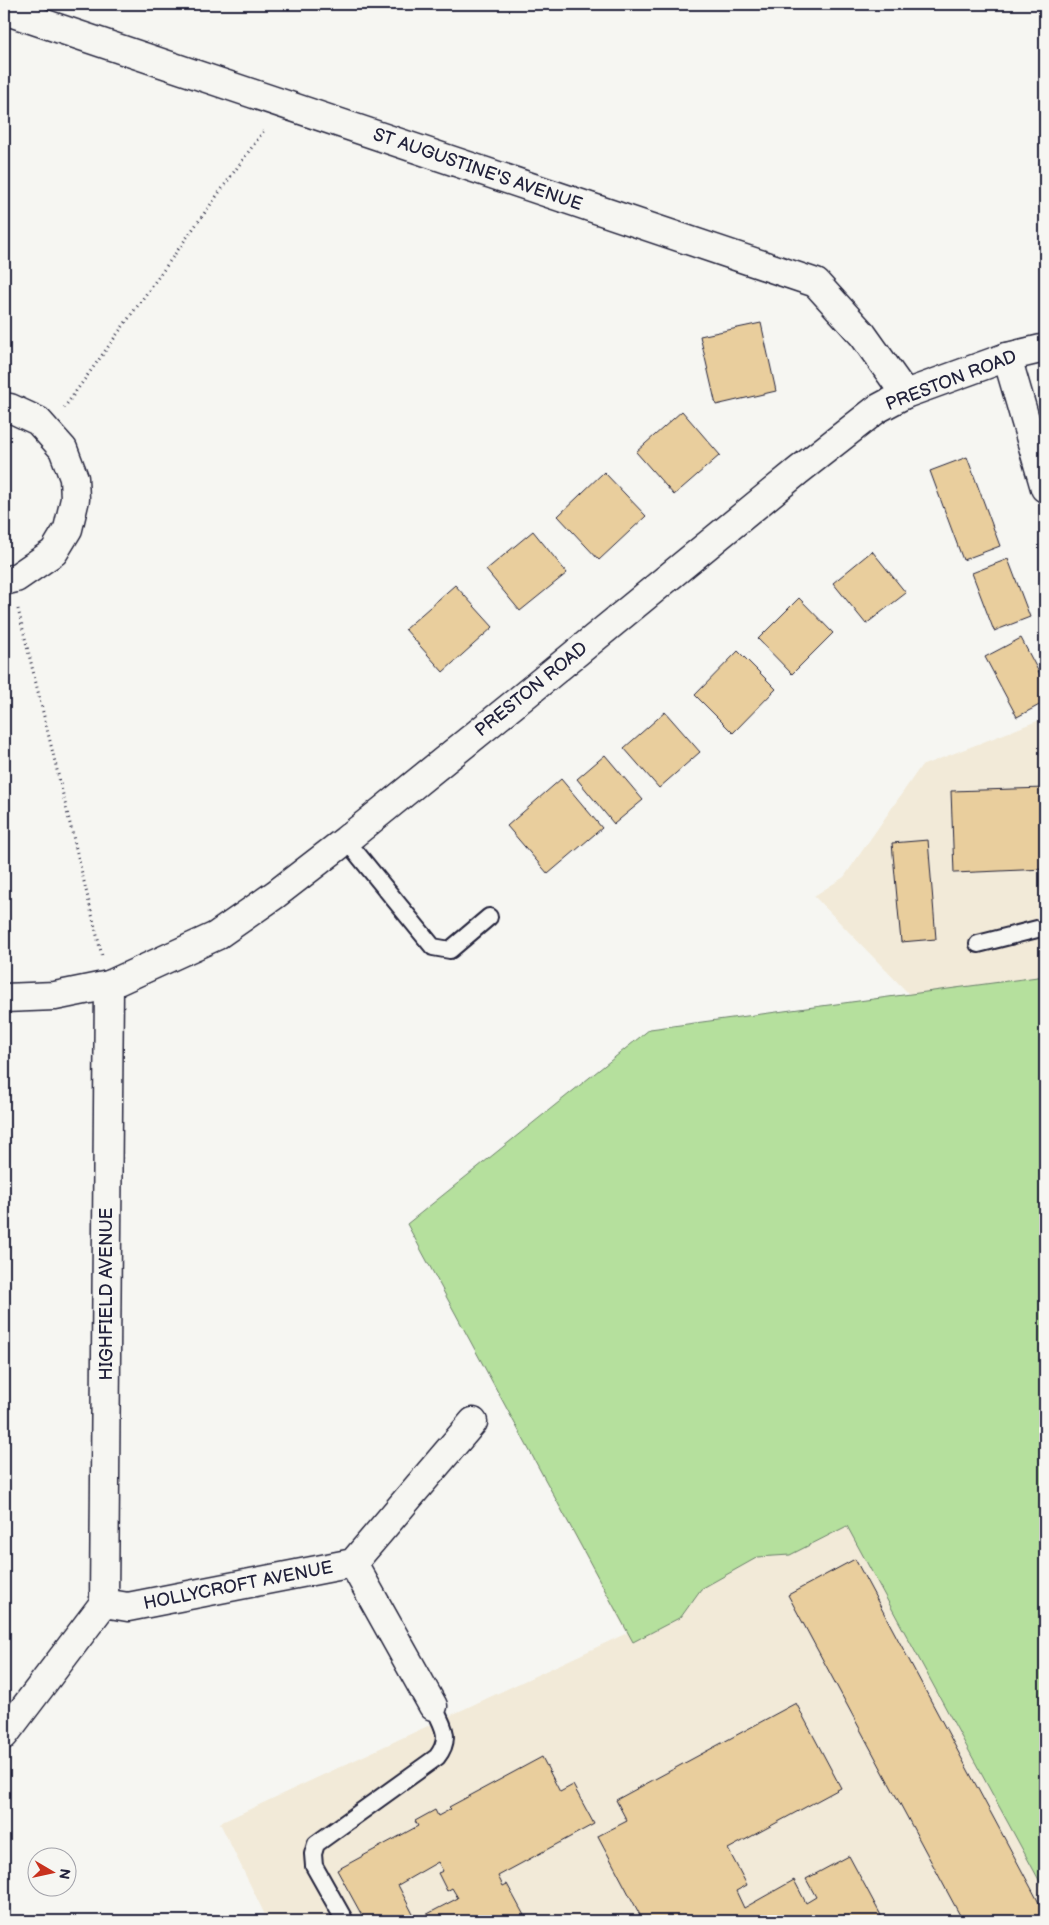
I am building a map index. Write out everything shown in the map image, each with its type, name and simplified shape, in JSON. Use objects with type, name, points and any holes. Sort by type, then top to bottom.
[{"type":"street","name":"ST AUGUSTINE'S AVENUE","points":[[4,10],[816,283],[863,335],[906,394]]},
{"type":"street","name":"PRESTON ROAD","points":[[4,998],[55,996],[109,985],[216,936],[276,894],[346,840],[798,471],[877,409],[906,394],[1007,357],[1045,348]]},
{"type":"street","points":[[1007,357],[1045,488]]},
{"type":"street","points":[[4,407],[38,421],[63,449],[74,478],[75,499],[68,530],[54,552],[16,578],[7,580]]},
{"type":"street","name":"HIGHFIELD AVENUE","points":[[104,1603],[109,985]]},
{"type":"street","name":"HOLLYCROFT AVENUE","points":[[104,1603],[128,1607],[353,1563],[473,1422]]},
{"type":"street","points":[[353,1563],[433,1706]]},
{"type":"street","points":[[4,1736],[104,1603]]},
{"type":"lane","points":[[346,840],[433,947],[450,950],[489,917]]},
{"type":"lane","points":[[978,944],[1045,927]]},
{"type":"lane","points":[[345,1921],[314,1866],[313,1854],[316,1844],[438,1757],[444,1748],[446,1735],[433,1706]]},
{"type":"path","points":[[47,432],[283,104]]},
{"type":"path","points":[[7,580],[109,985]]},
{"type":"shaded area","points":[[1045,718],[1045,1921],[268,1921],[220,1823],[627,1633],[407,1224],[650,1029],[909,994],[814,896],[844,877],[921,766]]},
{"type":"green space","points":[[1045,976],[1045,1891],[847,1526],[790,1555],[758,1557],[701,1589],[681,1617],[633,1642],[407,1224],[650,1029]]},
{"type":"building","points":[[761,323],[776,391],[716,405],[700,336]]},
{"type":"building","points":[[682,411],[720,455],[674,495],[636,452]]},
{"type":"building","points":[[967,457],[1000,546],[963,560],[930,471]]},
{"type":"building","points":[[604,472],[646,516],[599,560],[558,516]]},
{"type":"building","points":[[533,531],[567,573],[520,611],[486,570]]},
{"type":"building","points":[[872,551],[906,593],[866,624],[833,583]]},
{"type":"building","points":[[1008,559],[1030,617],[994,631],[972,573]]},
{"type":"building","points":[[455,585],[493,627],[443,672],[405,629]]},
{"type":"building","points":[[799,598],[833,633],[792,674],[758,639]]},
{"type":"building","points":[[1021,638],[1045,684],[1045,702],[1017,717],[985,657]]},
{"type":"building","points":[[738,651],[776,689],[733,733],[695,695]]},
{"type":"building","points":[[665,712],[700,752],[659,788],[624,748]]},
{"type":"building","points":[[605,755],[643,800],[614,824],[577,779]]},
{"type":"building","points":[[561,779],[602,828],[548,874],[507,826]]},
{"type":"building","points":[[1045,788],[1045,869],[954,873],[951,791]]},
{"type":"building","points":[[928,840],[936,939],[901,942],[892,843]]},
{"type":"building","points":[[855,1559],[1045,1914],[1045,1921],[963,1921],[788,1595]]},
{"type":"building","points":[[796,1703],[841,1788],[728,1849],[747,1885],[736,1891],[744,1908],[794,1880],[806,1903],[816,1897],[806,1879],[849,1856],[884,1921],[629,1921],[640,1915],[598,1836],[627,1821],[616,1800]]},
{"type":"building","points":[[542,1757],[560,1792],[573,1785],[594,1824],[498,1876],[503,1886],[507,1884],[527,1921],[365,1921],[337,1870],[418,1826],[415,1821],[435,1810],[438,1816],[451,1809],[449,1807]],"holes":[[[438,1862],[443,1871],[438,1873],[447,1891],[452,1888],[458,1898],[416,1920],[398,1885]]]}]
